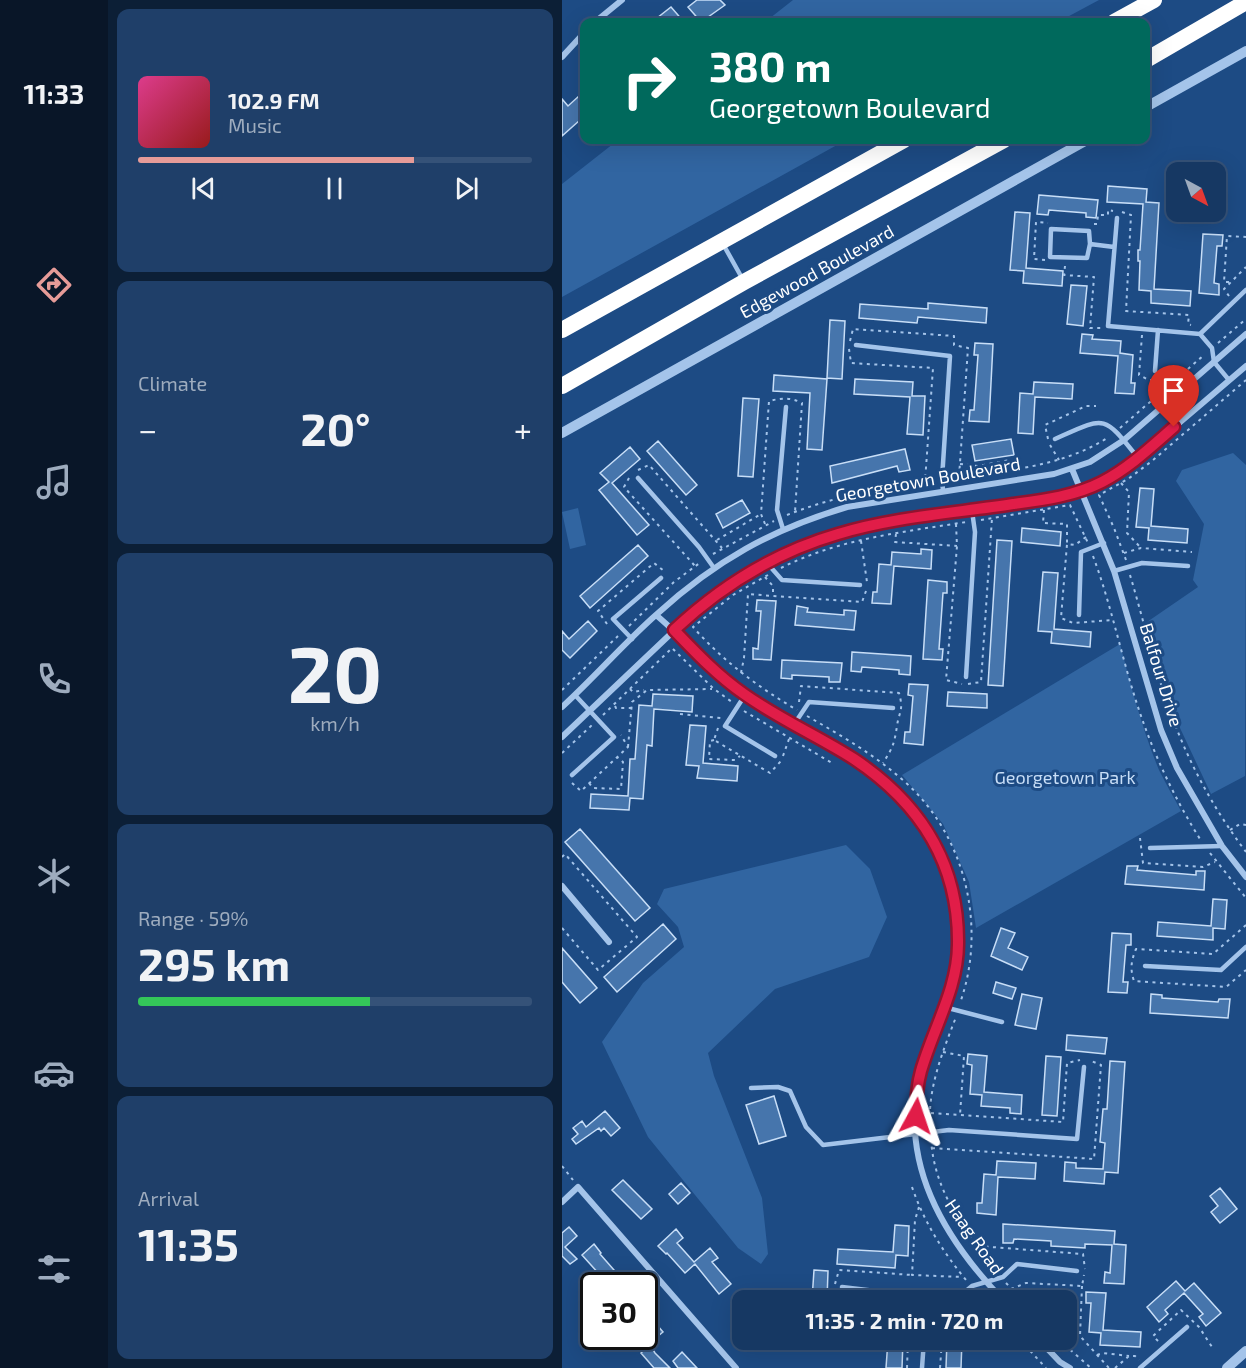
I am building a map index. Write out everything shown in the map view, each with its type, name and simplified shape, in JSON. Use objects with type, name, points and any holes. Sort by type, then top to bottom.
[{"type":"highway","points":[[1121,18],[1154,0]]},
{"type":"highway","points":[[1150,58],[1246,4]]},
{"type":"highway","points":[[562,330],[897,144]]},
{"type":"highway","points":[[562,386],[744,282],[997,144]]},
{"type":"street","points":[[600,18],[622,0]]},
{"type":"street","points":[[562,57],[580,37]]},
{"type":"street","points":[[1150,105],[1246,51]]},
{"type":"street","name":"Edgewood Boulevard","points":[[562,433],[1080,144]]},
{"type":"street","name":"Georgetown Boulevard","points":[[562,707],[656,615],[714,568],[758,541],[783,529],[847,507],[1054,474],[1090,462],[1124,440],[1246,334]]},
{"type":"street","name":"Georgetown Boulevard","points":[[562,737],[699,607],[733,582],[767,562],[805,545],[868,526],[1035,501],[1100,483],[1138,458],[1246,366]]},
{"type":"street","name":"Balfour Drive","points":[[1072,469],[1114,571],[1162,730],[1182,777],[1222,846],[1246,878]]},
{"type":"street","name":"Haag Road","points":[[656,615],[715,672],[745,695],[793,726],[853,759],[878,777],[900,796],[933,839],[954,892],[958,920],[958,947],[954,977],[920,1072],[916,1098],[915,1133],[921,1170],[930,1198],[945,1227],[993,1290]]},
{"type":"street","points":[[562,886],[608,942]]},
{"type":"street","points":[[562,1202],[578,1188],[736,1368]]},
{"type":"street","points":[[1048,1350],[1061,1365],[1070,1368]]},
{"type":"street","points":[[1227,1368],[1246,1351]]},
{"type":"lane","points":[[1117,218],[1108,326],[1200,334],[1212,348],[1214,362],[1229,380]]},
{"type":"lane","points":[[1051,229],[1089,231],[1090,244],[1087,258],[1050,257],[1051,229]]},
{"type":"lane","points":[[721,241],[744,282]]},
{"type":"lane","points":[[1090,244],[1114,248]]},
{"type":"lane","points":[[1200,334],[1246,290]]},
{"type":"lane","points":[[1155,372],[1158,330]]},
{"type":"lane","points":[[856,345],[950,356],[943,491]]},
{"type":"lane","points":[[783,529],[777,510],[786,407]]},
{"type":"lane","points":[[1055,440],[1090,423],[1100,422],[1109,425],[1138,458]]},
{"type":"lane","points":[[638,478],[699,547],[714,568]]},
{"type":"lane","points":[[966,677],[976,532],[972,510]]},
{"type":"lane","points":[[1079,615],[1081,552],[1104,543]]},
{"type":"lane","points":[[767,562],[782,580],[860,585]]},
{"type":"lane","points":[[1114,571],[1142,563],[1188,566]]},
{"type":"lane","points":[[632,639],[613,619],[661,578]]},
{"type":"lane","points":[[572,775],[614,737],[575,695]]},
{"type":"lane","points":[[745,695],[725,726],[775,756]]},
{"type":"lane","points":[[793,726],[809,702],[893,708]]},
{"type":"lane","points":[[1150,848],[1222,846]]},
{"type":"lane","points":[[1145,966],[1221,970],[1246,948]]},
{"type":"lane","points":[[944,1007],[1002,1022]]},
{"type":"lane","points":[[751,1088],[778,1087],[790,1091],[806,1126],[823,1144],[949,1130],[1077,1139],[1084,1067]]},
{"type":"lane","points":[[967,1290],[972,1286],[1002,1278],[1018,1264],[1077,1271]]},
{"type":"lane","points":[[842,1287],[863,1290]]},
{"type":"lane","points":[[1140,1368],[1187,1328]]},
{"type":"lane","points":[[922,1368],[923,1350]]},
{"type":"path","points":[[1086,223],[1097,224],[1098,214],[1108,215],[1108,210],[1131,215],[1126,311],[1189,315],[1188,324],[1198,325]]},
{"type":"path","points":[[1048,263],[1045,260],[1034,259],[1036,222],[1048,223],[1051,220]]},
{"type":"path","points":[[1231,283],[1224,282],[1227,236],[1246,237]]},
{"type":"path","points":[[1065,264],[1064,276],[1094,277],[1090,328],[1102,328],[1105,331]]},
{"type":"path","points":[[1222,302],[1230,295],[1225,290],[1246,267]]},
{"type":"path","points":[[925,482],[932,368],[851,363],[848,346],[853,329],[954,336],[954,345],[968,348],[960,477]]},
{"type":"path","points":[[1142,334],[1139,375],[1149,380],[1159,380],[1159,385],[1164,392]]},
{"type":"path","points":[[1246,380],[1152,461],[1099,495],[1128,567],[1168,706],[1180,737],[1216,808],[1246,852]]},
{"type":"path","points":[[1059,460],[1050,446],[1045,425],[1086,406],[1096,406]]},
{"type":"path","points":[[960,464],[978,466],[1010,460],[1012,469]]},
{"type":"path","points":[[1121,483],[1129,492],[1127,533],[1141,548]]},
{"type":"path","points":[[1013,1290],[976,1246],[951,1209],[939,1180],[932,1148],[930,1113],[934,1082],[967,984],[971,957],[972,920],[964,875],[942,826],[907,783],[883,763],[863,748],[802,713],[741,673],[711,647],[693,627],[733,595],[792,562],[831,548],[896,533],[1070,505],[1091,549],[1149,737],[1175,795],[1215,862],[1246,898]]},
{"type":"path","points":[[1044,510],[1043,523],[1067,524],[1067,544]]},
{"type":"path","points":[[716,541],[761,514]]},
{"type":"path","points":[[896,533],[895,542],[957,546]]},
{"type":"path","points":[[1123,553],[1141,548],[1192,552]]},
{"type":"path","points":[[611,628],[598,611],[654,563],[664,570],[674,582]]},
{"type":"path","points":[[741,673],[748,594],[773,596]]},
{"type":"path","points":[[562,753],[672,648],[714,689],[832,763]]},
{"type":"path","points":[[630,689],[633,692],[714,689]]},
{"type":"path","points":[[628,747],[632,702],[647,690]]},
{"type":"path","points":[[614,705],[616,708],[632,708]]},
{"type":"path","points":[[680,714],[723,718]]},
{"type":"path","points":[[714,740],[710,741],[709,759],[735,760],[740,756]]},
{"type":"path","points":[[589,783],[594,788],[621,789],[623,762],[617,757]]},
{"type":"path","points":[[1230,830],[1240,824],[1246,825]]},
{"type":"path","points":[[1140,838],[1143,863],[1202,867],[1215,862]]},
{"type":"path","points":[[943,1052],[964,1056],[960,1115]]},
{"type":"path","points":[[930,1113],[1063,1122],[1068,1063],[1091,1060],[1101,1065],[1094,1159],[932,1148]]},
{"type":"path","points":[[562,1166],[578,1188]]},
{"type":"path","points":[[912,1187],[933,1234],[975,1290]]},
{"type":"path","points":[[912,1275],[915,1220],[919,1207]]},
{"type":"path","points":[[835,1290],[835,1281],[839,1270],[964,1277]]},
{"type":"path","points":[[1082,1286],[1080,1336],[1109,1368]]},
{"type":"path","points":[[907,1368],[908,1350]]},
{"type":"path","points":[[940,1368],[941,1350]]},
{"type":"path","points":[[1029,1350],[1046,1368]]},
{"type":"path","points":[[1070,1350],[1090,1368]]},
{"type":"path","points":[[1097,1355],[1104,1353],[1129,1356]]},
{"type":"green space","points":[[793,0],[1099,0],[1065,18],[770,18]]},
{"type":"green space","points":[[613,144],[839,144],[562,297],[562,184]]},
{"type":"green space","points":[[1233,453],[1246,465],[1245,776],[1211,794],[1180,728],[1147,622],[1198,587],[1193,580],[1204,524],[1176,481],[1182,470]]},
{"type":"green space","points":[[578,508],[586,545],[570,549],[562,512]]},
{"type":"green space","name":"Georgetown Park","points":[[1120,644],[1153,755],[1181,811],[976,928],[969,882],[943,824],[902,775]]},
{"type":"green space","points":[[846,845],[870,869],[887,917],[869,957],[775,989],[708,1053],[714,1076],[762,1198],[768,1254],[761,1264],[738,1248],[648,1137],[602,1042],[643,983],[684,947],[678,927],[657,904],[664,889]]},
{"type":"building","points":[[697,0],[720,0],[725,5],[707,18],[698,18],[688,7]]},
{"type":"building","points":[[671,7],[681,18],[657,18]]},
{"type":"building","points":[[580,97],[580,120],[562,136],[562,99],[568,106]]},
{"type":"building","points":[[1108,186],[1147,189],[1146,202],[1159,203],[1154,289],[1191,291],[1190,306],[1151,303],[1151,291],[1139,290],[1138,250],[1140,250],[1143,204],[1107,202]]},
{"type":"building","points":[[1039,195],[1098,200],[1096,218],[1086,217],[1086,213],[1049,210],[1048,215],[1037,214]]},
{"type":"building","points":[[1015,212],[1030,213],[1026,268],[1063,271],[1062,286],[1023,283],[1024,271],[1010,270]]},
{"type":"building","points":[[1203,234],[1223,235],[1222,246],[1217,246],[1214,283],[1219,284],[1219,295],[1199,293]]},
{"type":"building","points":[[1071,285],[1087,286],[1083,326],[1067,324]]},
{"type":"building","points":[[928,303],[987,308],[986,323],[918,317],[917,323],[859,318],[860,304],[928,309]]},
{"type":"building","points":[[830,320],[845,321],[842,379],[827,378]]},
{"type":"building","points":[[1082,334],[1093,335],[1092,339],[1121,341],[1120,353],[1133,355],[1131,383],[1135,383],[1134,394],[1115,393],[1118,356],[1080,353]]},
{"type":"building","points":[[975,343],[993,344],[989,422],[969,421],[970,410],[974,410],[978,355],[974,355]]},
{"type":"building","points":[[774,375],[827,379],[822,450],[807,449],[810,393],[773,391]]},
{"type":"building","points":[[855,379],[913,382],[912,396],[925,396],[923,435],[907,434],[910,397],[854,394]]},
{"type":"building","points":[[1034,382],[1073,384],[1072,399],[1035,397],[1033,434],[1018,433],[1020,393],[1033,394]]},
{"type":"building","points":[[743,398],[759,399],[753,477],[738,476]]},
{"type":"building","points":[[1011,439],[1014,455],[975,461],[972,445]]},
{"type":"building","points":[[658,441],[697,485],[686,495],[647,451]]},
{"type":"building","points":[[630,447],[640,459],[612,483],[649,525],[637,535],[599,490],[609,482],[600,473]]},
{"type":"building","points":[[905,449],[910,470],[899,472],[897,466],[832,483],[830,466]]},
{"type":"building","points":[[1140,488],[1154,489],[1151,526],[1188,529],[1187,543],[1148,540],[1149,528],[1136,527]]},
{"type":"building","points":[[742,500],[750,513],[723,528],[716,514]]},
{"type":"building","points":[[1022,528],[1061,532],[1060,546],[1021,542]]},
{"type":"building","points":[[997,540],[1012,541],[1003,686],[988,685]]},
{"type":"building","points":[[638,545],[648,556],[590,608],[580,596]]},
{"type":"building","points":[[921,549],[932,550],[931,569],[894,566],[891,604],[872,603],[873,592],[877,592],[879,564],[891,565],[892,552],[921,554]]},
{"type":"building","points":[[1043,572],[1058,573],[1054,629],[1091,632],[1090,647],[1051,643],[1052,632],[1038,631]]},
{"type":"building","points":[[928,580],[947,582],[947,593],[943,593],[939,649],[943,649],[942,660],[923,659]]},
{"type":"building","points":[[757,600],[776,601],[771,660],[753,659],[753,648],[758,649],[761,611],[756,611]]},
{"type":"building","points":[[797,606],[808,608],[807,612],[844,615],[844,610],[856,611],[854,630],[795,625]]},
{"type":"building","points":[[588,621],[597,631],[570,658],[562,650],[562,631],[569,639]]},
{"type":"building","points":[[852,652],[911,656],[910,675],[899,674],[899,670],[862,667],[861,672],[851,671]]},
{"type":"building","points":[[782,660],[842,663],[840,682],[829,682],[829,677],[792,675],[792,679],[781,678]]},
{"type":"building","points":[[909,684],[928,685],[923,745],[904,743],[905,732],[910,732],[913,696],[908,695]]},
{"type":"building","points":[[948,692],[987,694],[987,708],[947,706]]},
{"type":"building","points":[[653,694],[693,696],[692,712],[654,709],[652,746],[647,745],[643,799],[630,798],[629,810],[590,808],[591,794],[628,796],[630,759],[635,759],[639,705],[652,706]]},
{"type":"building","points":[[690,725],[706,726],[703,763],[738,766],[737,781],[697,778],[699,766],[686,765]]},
{"type":"building","points":[[580,829],[650,908],[635,921],[565,842]]},
{"type":"building","points":[[1127,866],[1138,866],[1137,870],[1196,875],[1196,871],[1205,871],[1204,890],[1125,884]]},
{"type":"building","points":[[1213,899],[1227,900],[1225,929],[1213,928],[1213,940],[1157,936],[1158,922],[1211,926]]},
{"type":"building","points":[[663,924],[676,939],[617,992],[604,977]]},
{"type":"building","points":[[1001,928],[1015,933],[1008,948],[1028,957],[1022,970],[991,956]]},
{"type":"building","points":[[1112,933],[1131,934],[1131,945],[1126,945],[1123,982],[1128,982],[1127,993],[1108,992]]},
{"type":"building","points":[[562,948],[597,988],[580,1003],[562,982]]},
{"type":"building","points":[[996,982],[1016,988],[1012,999],[993,993]]},
{"type":"building","points":[[1022,994],[1042,998],[1036,1029],[1015,1025]]},
{"type":"building","points":[[1151,994],[1162,995],[1162,998],[1218,1002],[1219,999],[1230,999],[1228,1018],[1150,1013]]},
{"type":"building","points":[[1067,1035],[1107,1038],[1105,1054],[1066,1050]]},
{"type":"building","points":[[968,1054],[987,1056],[984,1092],[1022,1095],[1021,1114],[1010,1113],[1010,1108],[981,1106],[982,1095],[970,1094],[972,1065],[967,1064]]},
{"type":"building","points":[[1046,1056],[1061,1057],[1057,1116],[1042,1115]]},
{"type":"building","points":[[1110,1061],[1125,1062],[1118,1173],[1105,1172],[1104,1184],[1064,1181],[1065,1162],[1076,1163],[1076,1168],[1103,1169],[1105,1143],[1100,1142],[1103,1109],[1107,1109]]},
{"type":"building","points":[[774,1096],[786,1136],[759,1144],[746,1105]]},
{"type":"building","points":[[605,1111],[620,1128],[611,1136],[604,1128],[601,1131],[599,1128],[576,1144],[572,1139],[578,1134],[573,1128],[582,1121],[586,1127]]},
{"type":"building","points":[[997,1161],[1036,1163],[1035,1179],[998,1177],[996,1215],[977,1213],[977,1203],[982,1203],[984,1174],[996,1175]]},
{"type":"building","points":[[623,1180],[652,1209],[641,1219],[612,1190]]},
{"type":"building","points":[[681,1183],[690,1193],[678,1204],[669,1194]]},
{"type":"building","points":[[1220,1188],[1237,1209],[1220,1223],[1211,1212],[1218,1206],[1210,1196]]},
{"type":"building","points":[[1003,1224],[1115,1231],[1114,1244],[1126,1245],[1124,1284],[1104,1283],[1105,1272],[1110,1273],[1112,1245],[1085,1244],[1085,1248],[1051,1246],[1051,1241],[1014,1239],[1013,1243],[1003,1243]]},
{"type":"building","points":[[895,1225],[909,1226],[908,1256],[896,1255],[895,1268],[837,1264],[838,1249],[893,1252]]},
{"type":"building","points":[[569,1227],[577,1236],[565,1247],[577,1259],[570,1264],[562,1256],[562,1233]]},
{"type":"building","points":[[676,1229],[683,1238],[677,1243],[694,1262],[710,1248],[718,1258],[712,1262],[731,1284],[719,1294],[695,1264],[685,1273],[658,1246]]},
{"type":"building","points":[[594,1244],[616,1272],[597,1272],[582,1255]]},
{"type":"building","points":[[814,1270],[828,1271],[827,1290],[813,1290]]},
{"type":"building","points":[[1176,1281],[1185,1291],[1194,1283],[1221,1313],[1206,1326],[1199,1317],[1203,1314],[1184,1293],[1165,1310],[1168,1314],[1159,1322],[1147,1307]]},
{"type":"building","points":[[1086,1292],[1106,1293],[1103,1330],[1141,1332],[1140,1347],[1100,1345],[1101,1333],[1089,1332],[1091,1303],[1086,1303]]},
{"type":"building","points":[[658,1326],[663,1332],[658,1336]]},
{"type":"building","points":[[644,1350],[653,1350],[670,1368],[654,1368],[641,1353]]},
{"type":"building","points":[[887,1350],[903,1350],[902,1368],[886,1368]]},
{"type":"building","points":[[947,1350],[962,1350],[961,1368],[946,1368]]},
{"type":"building","points":[[682,1352],[697,1368],[678,1368],[673,1361]]},
{"type":"route","points":[[916,1116],[920,1072],[954,977],[958,947],[958,920],[954,892],[933,839],[900,796],[878,777],[853,759],[793,726],[745,695],[715,672],[674,630],[699,607],[733,582],[767,562],[805,545],[868,526],[1035,501],[1080,490],[1100,483],[1120,472],[1174,427]]}]
